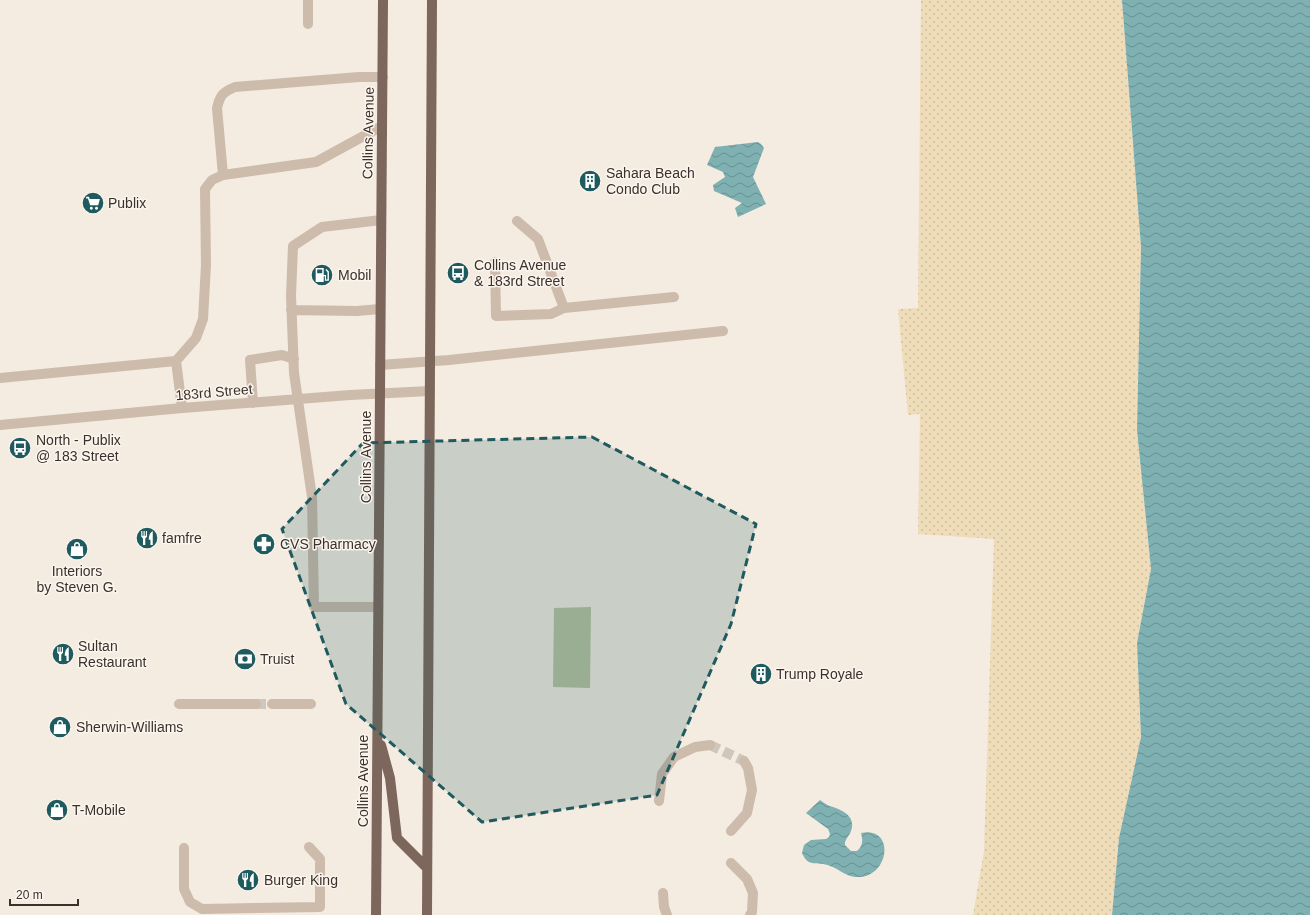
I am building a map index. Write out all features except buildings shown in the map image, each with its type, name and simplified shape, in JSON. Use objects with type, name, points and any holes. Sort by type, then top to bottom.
[{"type":"main road","name":"Collins Avenue","points":[[376,915],[383,0]]},
{"type":"main road","points":[[427,915],[432,0]]},
{"type":"main road","points":[[378,731],[390,778],[397,838],[427,868]]},
{"type":"street","points":[[308,0],[308,24]]},
{"type":"street","points":[[223,175],[217,108],[219,99],[226,91],[235,87],[360,77],[383,77]]},
{"type":"street","points":[[0,378],[176,361],[196,338],[203,319],[206,265],[205,189],[212,180],[223,175],[316,162],[382,126]]},
{"type":"street","points":[[378,607],[314,607],[312,497],[294,373],[291,296],[292,246],[322,227],[381,220]]},
{"type":"street","points":[[517,221],[538,239],[564,308]]},
{"type":"street","points":[[495,262],[496,316],[551,314],[564,308],[674,297]]},
{"type":"street","points":[[292,310],[380,309]]},
{"type":"street","points":[[380,365],[457,359],[723,331]]},
{"type":"street","points":[[253,403],[250,360],[282,355],[294,359]]},
{"type":"street","points":[[176,361],[182,408]]},
{"type":"street","name":"183rd Street","points":[[0,425],[182,408],[430,391]]},
{"type":"street","points":[[179,704],[256,704]]},
{"type":"street","points":[[272,704],[311,704]]},
{"type":"street","points":[[659,801],[662,774],[674,757],[695,747],[710,745]]},
{"type":"street","points":[[731,831],[746,813],[752,790],[748,768],[744,761]]},
{"type":"street","points":[[184,848],[184,889],[190,902],[202,909],[320,907],[320,858],[309,847]]},
{"type":"street","points":[[731,862],[747,879],[753,893],[752,912],[750,915]]},
{"type":"street","points":[[663,893],[664,907],[667,915]]},
{"type":"highlighted area","points":[[592,437],[756,524],[731,624],[657,795],[482,822],[346,704],[282,529],[363,443]]},
{"type":"sand","points":[[921,0],[1122,0],[1141,247],[1137,430],[1151,569],[1137,643],[1141,737],[1119,838],[1112,915],[973,915],[984,851],[994,539],[918,534],[920,414],[908,415],[898,309],[918,308]]},
{"type":"green space","points":[[591,607],[590,688],[553,687],[554,608]]},
{"type":"water","points":[[1122,0],[1310,0],[1310,915],[1112,915],[1119,838],[1141,737],[1137,643],[1151,569],[1137,430],[1141,247]]},
{"type":"water","points":[[758,142],[764,148],[753,177],[766,204],[738,217],[735,208],[742,203],[714,191],[713,185],[725,177],[723,172],[707,165],[715,147]]},
{"type":"water","points":[[820,800],[845,813],[850,818],[852,826],[845,845],[851,851],[857,851],[860,847],[862,840],[861,833],[872,833],[880,837],[884,844],[884,853],[882,862],[876,870],[867,876],[855,877],[825,864],[811,863],[805,858],[802,853],[804,845],[811,840],[826,839],[830,834],[828,829],[806,813]]},
{"type":"tunnel","points":[[256,704],[272,704]]},
{"type":"tunnel","points":[[710,745],[744,761]]},
{"type":"place","name":"Sahara Beach Condo Club","points":[[590,181]]},
{"type":"place","name":"Publix","points":[[93,203]]},
{"type":"place","name":"Collins Avenue & 183rd Street","points":[[458,273]]},
{"type":"place","name":"Mobil","points":[[322,275]]},
{"type":"place","name":"North - Publix @ 183 Street","points":[[20,448]]},
{"type":"place","name":"famfre","points":[[147,538]]},
{"type":"place","name":"CVS Pharmacy","points":[[264,544]]},
{"type":"place","name":"Interiors by Steven G.","points":[[77,549]]},
{"type":"place","name":"Sultan Restaurant","points":[[63,654]]},
{"type":"place","name":"Truist","points":[[245,659]]},
{"type":"place","name":"Trump Royale","points":[[761,674]]},
{"type":"place","name":"Sherwin-Williams","points":[[60,727]]},
{"type":"place","name":"T-Mobile","points":[[57,810]]},
{"type":"place","name":"Burger King","points":[[248,880]]}]
